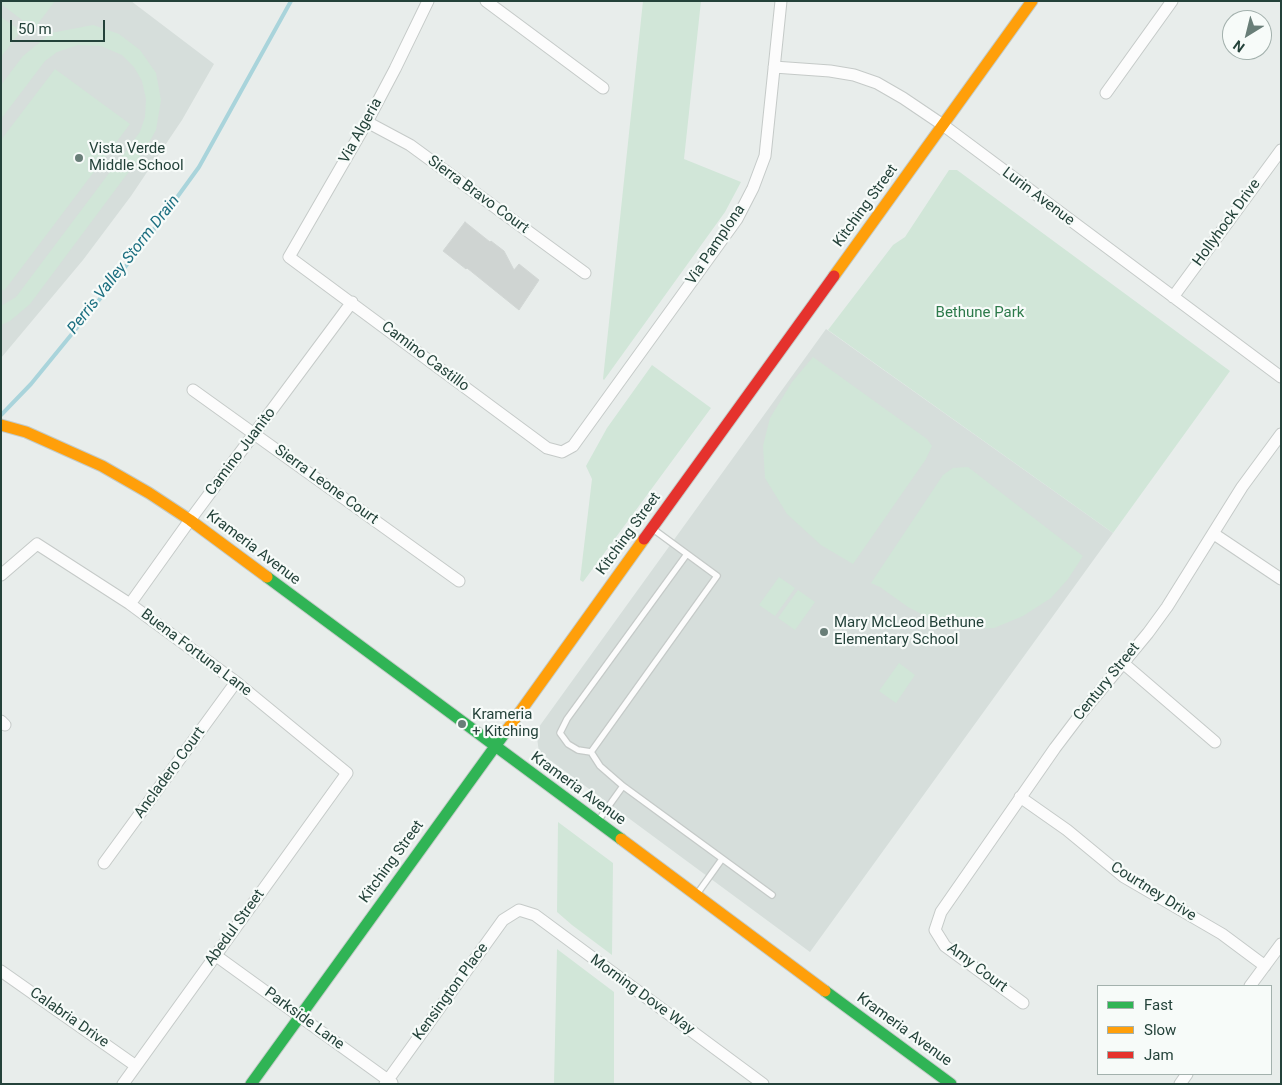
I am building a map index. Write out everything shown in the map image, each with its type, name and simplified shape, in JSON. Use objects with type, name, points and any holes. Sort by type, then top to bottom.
[{"type":"street","name":"Via Algeria","points":[[289,257],[367,122],[428,1]]},
{"type":"street","points":[[486,1],[603,88]]},
{"type":"street","name":"Via Pamplona","points":[[562,452],[573,446],[737,219],[753,188],[765,156],[781,1]]},
{"type":"street","name":"Kitching Street","points":[[251,1084],[1032,1]]},
{"type":"street","points":[[1106,93],[1172,1]]},
{"type":"street","name":"Lurin Avenue","points":[[774,67],[854,75],[877,83],[904,98],[1281,377]]},
{"type":"street","name":"Sierra Bravo Court","points":[[367,122],[410,145],[585,273]]},
{"type":"street","name":"Hollyhock Drive","points":[[1173,297],[1281,150]]},
{"type":"street","name":"Camino Castillo","points":[[289,257],[547,448],[562,452]]},
{"type":"street","name":"Camino Juanito","points":[[130,604],[352,302]]},
{"type":"street","name":"Sierra Leone Court","points":[[193,390],[459,580]]},
{"type":"street","name":"Krameria Avenue","points":[[1,425],[26,432],[102,466],[149,493],[190,520],[951,1084]]},
{"type":"street","name":"Century Street","points":[[935,930],[940,912],[1020,797],[1080,715],[1167,607],[1242,487],[1281,434]]},
{"type":"street","points":[[1214,534],[1281,579]]},
{"type":"street","name":"Buena Fortuna Lane","points":[[1,575],[37,544],[130,604],[236,682],[347,773]]},
{"type":"street","points":[[1123,663],[1215,742]]},
{"type":"street","name":"Ancladero Court","points":[[104,863],[236,682]]},
{"type":"street","name":"Abedul Street","points":[[123,1084],[347,773]]},
{"type":"street","name":"Courtney Drive","points":[[1020,797],[1067,830],[1124,876],[1222,934],[1265,966]]},
{"type":"street","name":"Morning Dove Way","points":[[519,910],[535,915],[748,1079],[763,1084]]},
{"type":"street","name":"Kensington Place","points":[[389,1082],[503,920],[519,910]]},
{"type":"street","name":"Amy Court","points":[[935,930],[945,946],[1023,1003]]},
{"type":"street","points":[[1251,985],[1281,944]]},
{"type":"street","name":"Parkside Lane","points":[[216,955],[389,1082]]},
{"type":"street","name":"Calabria Drive","points":[[1,971],[136,1066]]},
{"type":"lane","points":[[591,752],[717,576],[652,528]]},
{"type":"lane","points":[[687,554],[567,719],[560,732],[568,744],[578,750],[591,752],[600,766],[623,786],[772,895]]},
{"type":"lane","points":[[597,822],[623,786]]},
{"type":"lane","points":[[696,895],[722,859]]},
{"type":"shaded area","name":"Vista Verde Middle School","points":[[1,1],[131,1],[214,64],[182,120],[131,196],[83,260],[1,358]]},
{"type":"shaded area","name":"Mary McLeod Bethune Elementary School","points":[[826,329],[1113,533],[810,952],[539,752],[536,731]]},
{"type":"green space","points":[[1,1],[55,1],[34,29],[1,4]]},
{"type":"green space","points":[[643,1],[701,1],[684,159],[741,182],[725,212],[604,380],[603,379]]},
{"type":"green space","points":[[1,17],[21,31],[1,57]]},
{"type":"green space","points":[[93,25],[119,34],[140,50],[156,73],[161,100],[156,130],[145,150],[30,304],[10,321],[1,325],[1,306],[16,297],[140,132],[145,117],[146,99],[142,81],[134,67],[122,55],[101,46],[78,45],[57,52],[45,61],[1,119],[1,85],[23,56],[51,33]]},
{"type":"green space","points":[[55,69],[130,124],[4,291],[1,288],[1,140]]},
{"type":"green space","name":"Bethune Park","points":[[949,170],[957,170],[1230,371],[1113,533],[828,330],[893,245],[905,237]]},
{"type":"green space","points":[[813,357],[927,439],[932,446],[926,459],[853,564],[821,545],[787,514],[765,478],[763,446],[770,418],[792,382]]},
{"type":"green space","points":[[652,365],[711,408],[583,582],[580,580],[592,479],[586,466],[607,428]]},
{"type":"green space","points":[[968,467],[1083,556],[1068,579],[1051,598],[1023,616],[994,628],[965,629],[939,623],[908,607],[880,587],[871,583],[943,475],[953,468]]},
{"type":"green space","points":[[779,577],[795,588],[775,616],[759,605]]},
{"type":"green space","points":[[798,590],[815,602],[795,630],[778,618]]},
{"type":"green space","points":[[899,663],[915,675],[896,703],[879,691]]},
{"type":"green space","points":[[558,822],[613,863],[612,955],[557,912]]},
{"type":"green space","points":[[557,949],[614,992],[614,1084],[554,1084]]},
{"type":"building","points":[[465,222],[504,251],[514,270],[519,264],[539,280],[519,310],[443,251]]},
{"type":"waterway","name":"Perris Valley Storm Drain","points":[[1,415],[31,384],[80,324],[141,247],[199,167],[291,1]]},
{"type":"traffic: fast","points":[[267,577],[621,839]]},
{"type":"traffic: fast","points":[[251,1084],[507,730]]},
{"type":"traffic: fast","points":[[825,991],[951,1084]]},
{"type":"traffic: slow","points":[[834,276],[1032,1]]},
{"type":"traffic: slow","points":[[1,425],[26,432],[102,466],[149,493],[190,520],[267,577]]},
{"type":"traffic: slow","points":[[507,730],[644,539]]},
{"type":"traffic: slow","points":[[621,839],[825,991]]},
{"type":"traffic: jam","points":[[644,539],[834,276]]},
{"type":"place","name":"Vista Verde Middle School","points":[[79,158]]},
{"type":"place","name":"Mary McLeod Bethune Elementary School","points":[[824,632]]},
{"type":"place","name":"Krameria + Kitching","points":[[462,724]]}]
